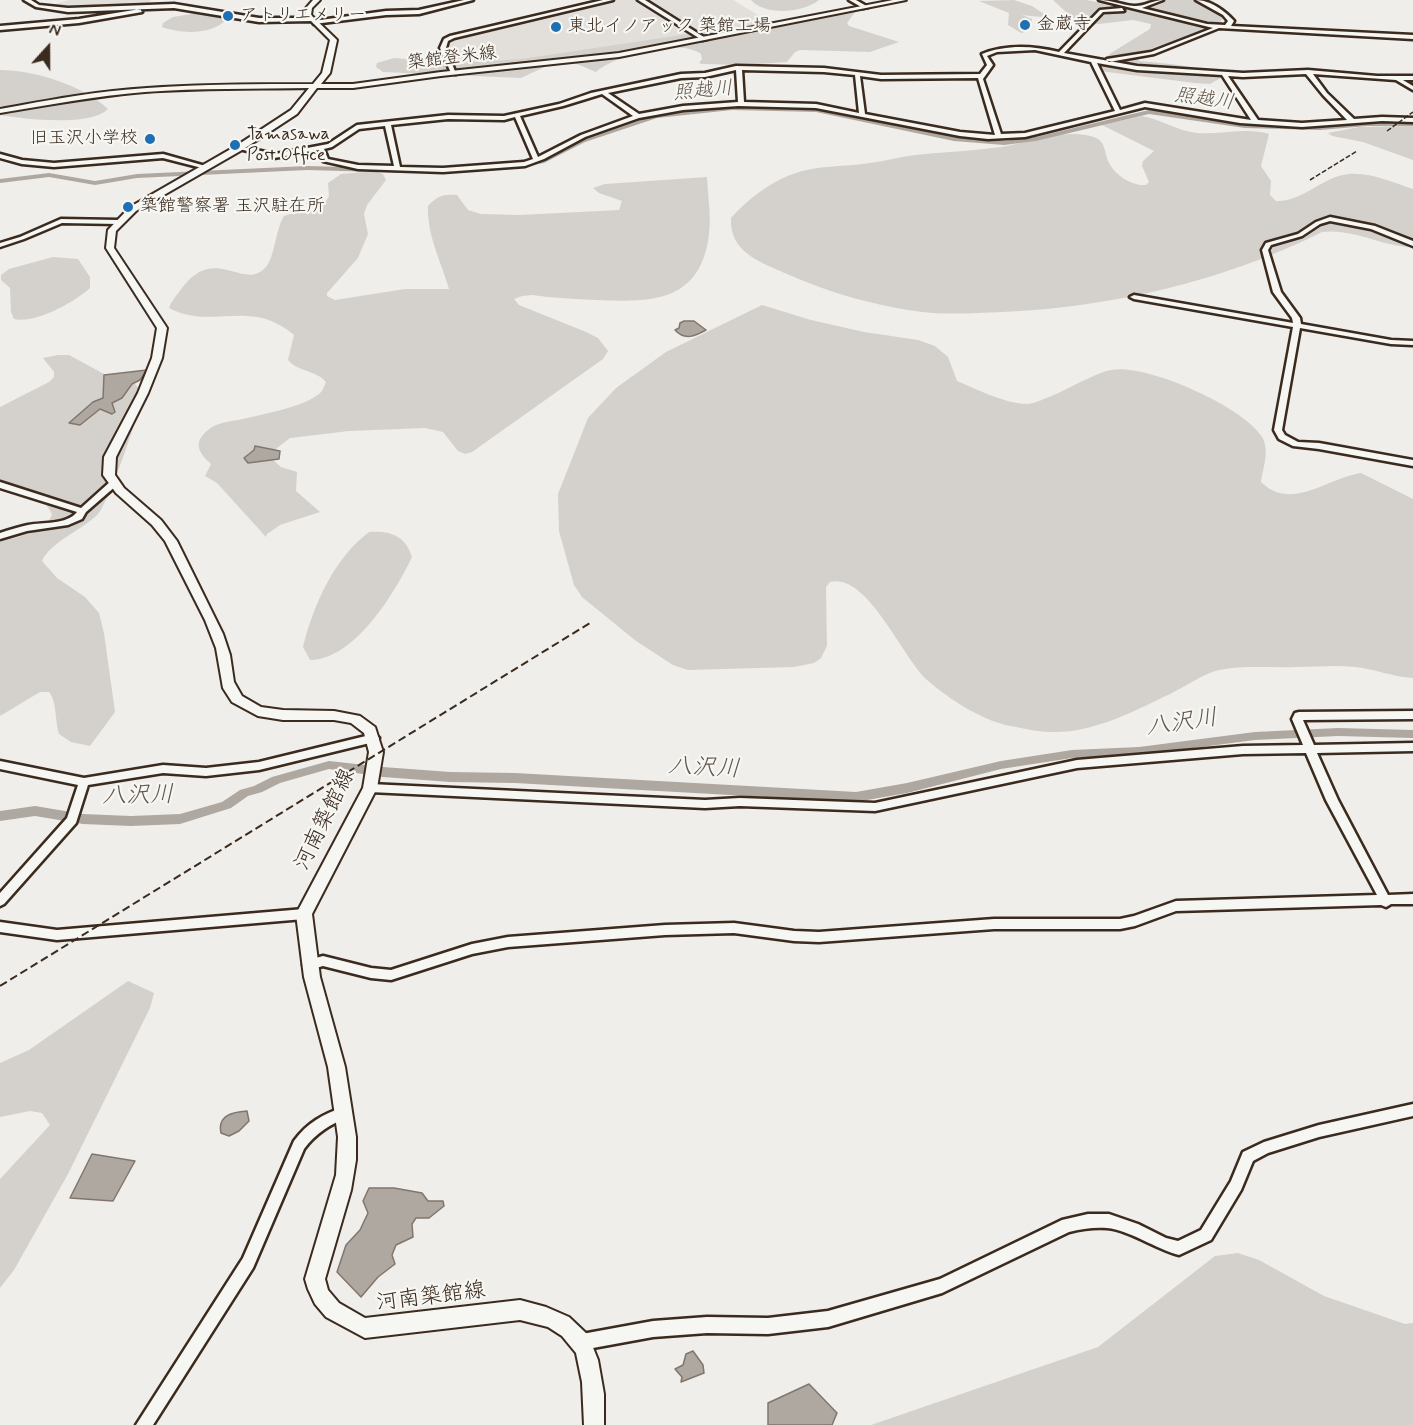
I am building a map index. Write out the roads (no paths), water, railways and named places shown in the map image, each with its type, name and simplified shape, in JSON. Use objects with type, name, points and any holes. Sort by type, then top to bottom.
[{"type":"main road","points":[[317,0],[308,11],[313,21],[334,42],[326,73],[294,112],[239,148],[133,209],[118,222],[109,237],[110,248],[162,328],[163,337],[150,375],[110,457],[108,466],[114,483],[149,513],[168,535],[215,630],[224,656],[228,684],[232,694],[239,701],[263,712],[356,720],[370,728],[375,738]]},
{"type":"main road","name":"築館登米線","points":[[0,111],[68,99],[145,90],[206,87],[353,87],[454,73],[619,55],[903,0]]},
{"type":"main road","name":"河南築館線","points":[[375,738],[373,778],[304,914],[308,925],[309,965],[344,1113],[347,1160],[342,1189],[315,1279],[317,1292],[327,1307],[365,1328],[520,1310],[542,1313],[563,1324],[582,1342]]},
{"type":"main road","points":[[582,1342],[595,1398],[594,1425]]},
{"type":"street","points":[[27,0],[38,6],[68,10],[165,6],[259,20],[313,21],[419,12],[470,0]]},
{"type":"street","points":[[454,73],[442,48],[446,40],[452,37],[610,0]]},
{"type":"street","points":[[641,0],[704,39]]},
{"type":"street","points":[[852,0],[865,7]]},
{"type":"street","points":[[1102,0],[1189,23],[1224,27],[1413,37]]},
{"type":"street","points":[[1060,54],[1102,11],[1134,9],[1160,0]]},
{"type":"street","points":[[1095,62],[1152,53],[1224,27],[1231,21],[1227,16],[1199,0]]},
{"type":"street","points":[[0,28],[110,17],[165,6]]},
{"type":"street","points":[[999,137],[980,79],[990,65],[984,56],[993,50],[1035,48],[1127,67],[1224,74],[1308,72],[1397,79],[1413,78]]},
{"type":"street","points":[[1095,62],[1117,110]]},
{"type":"street","points":[[239,148],[274,156],[335,144],[353,129],[448,117],[517,116],[681,76],[705,75],[740,68],[824,70],[857,76],[923,78],[981,76]]},
{"type":"street","points":[[740,68],[741,104]]},
{"type":"street","points":[[1308,72],[1325,94],[1352,121]]},
{"type":"street","points":[[1224,74],[1255,122]]},
{"type":"street","points":[[857,76],[862,115]]},
{"type":"street","points":[[1397,79],[1413,88]]},
{"type":"street","points":[[604,93],[638,116]]},
{"type":"street","points":[[321,148],[322,157],[334,163],[358,167],[444,170],[525,164],[583,136],[638,116],[683,108],[741,104],[816,105],[960,134],[999,137],[1035,133],[1117,110],[1150,105],[1255,122],[1311,125],[1352,121],[1413,120]]},
{"type":"street","points":[[517,116],[536,160]]},
{"type":"street","points":[[388,124],[397,167]]},
{"type":"street","points":[[0,156],[21,162],[63,165],[158,155],[204,168]]},
{"type":"street","points":[[1413,244],[1373,227],[1330,219],[1321,221],[1300,236],[1268,244],[1265,250],[1277,292],[1296,318],[1297,324],[1278,430],[1282,437],[1307,446],[1319,446],[1413,463]]},
{"type":"street","points":[[0,245],[61,221],[118,222]]},
{"type":"street","points":[[1134,297],[1391,342],[1413,343]]},
{"type":"street","points":[[0,536],[26,528],[68,522],[79,517],[82,511],[114,483]]},
{"type":"street","points":[[0,485],[82,511]]},
{"type":"street","points":[[1386,902],[1332,800],[1297,719],[1299,716],[1413,715]]},
{"type":"street","points":[[0,765],[84,782],[163,769],[206,772],[259,766],[375,738]]},
{"type":"street","points":[[373,778],[705,804],[752,802],[875,807],[1077,764],[1199,752],[1413,747]]},
{"type":"street","points":[[0,901],[72,820],[84,782]]},
{"type":"street","points":[[309,965],[323,961],[371,973],[391,975],[472,949],[508,942],[665,930],[734,928],[819,937],[994,924],[1120,924],[1176,906],[1386,902],[1413,899]]},
{"type":"street","points":[[0,927],[57,935],[304,914]]},
{"type":"street","points":[[582,1342],[653,1329],[706,1325],[768,1326],[828,1319],[942,1286],[1066,1225],[1088,1221],[1117,1222],[1164,1244],[1179,1248],[1206,1235],[1236,1185],[1248,1157],[1264,1148],[1319,1131],[1413,1110]]},
{"type":"street","points":[[144,1425],[248,1263],[299,1145],[308,1131],[327,1119],[344,1113]]},
{"type":"waterway","name":"照越川","points":[[517,166],[541,161],[583,141],[656,116],[732,108],[816,110],[954,139],[1004,143],[1036,139],[1149,112],[1245,126],[1320,128],[1367,124],[1413,124]]},
{"type":"waterway","name":"照越川","points":[[0,181],[49,175],[95,183],[137,176],[307,168],[416,171]]},
{"type":"waterway","name":"照越川","points":[[433,171],[482,169]]},
{"type":"waterway","name":"八沢川","points":[[0,816],[35,811],[83,819],[131,821],[180,819],[226,805],[244,793],[276,780],[329,765],[450,777],[515,778],[856,797],[907,788],[1001,765],[1072,754],[1139,751],[1255,736],[1338,732],[1413,734]]},
{"type":"railway","points":[[1387,131],[1413,112]]},
{"type":"railway","points":[[1310,180],[1357,151]]},
{"type":"railway","points":[[0,986],[590,623]]},
{"type":"place","name":"アトリエメリー","points":[[228,16]]},
{"type":"place","name":"金蔵寺","points":[[1025,25]]},
{"type":"place","name":"東北イノアック 築館工場","points":[[556,27]]},
{"type":"place","name":"旧玉沢小学校","points":[[150,139]]},
{"type":"place","name":"Tamasawa Post Office","points":[[235,145]]},
{"type":"place","name":"築館警察署 玉沢駐在所","points":[[128,207]]}]
